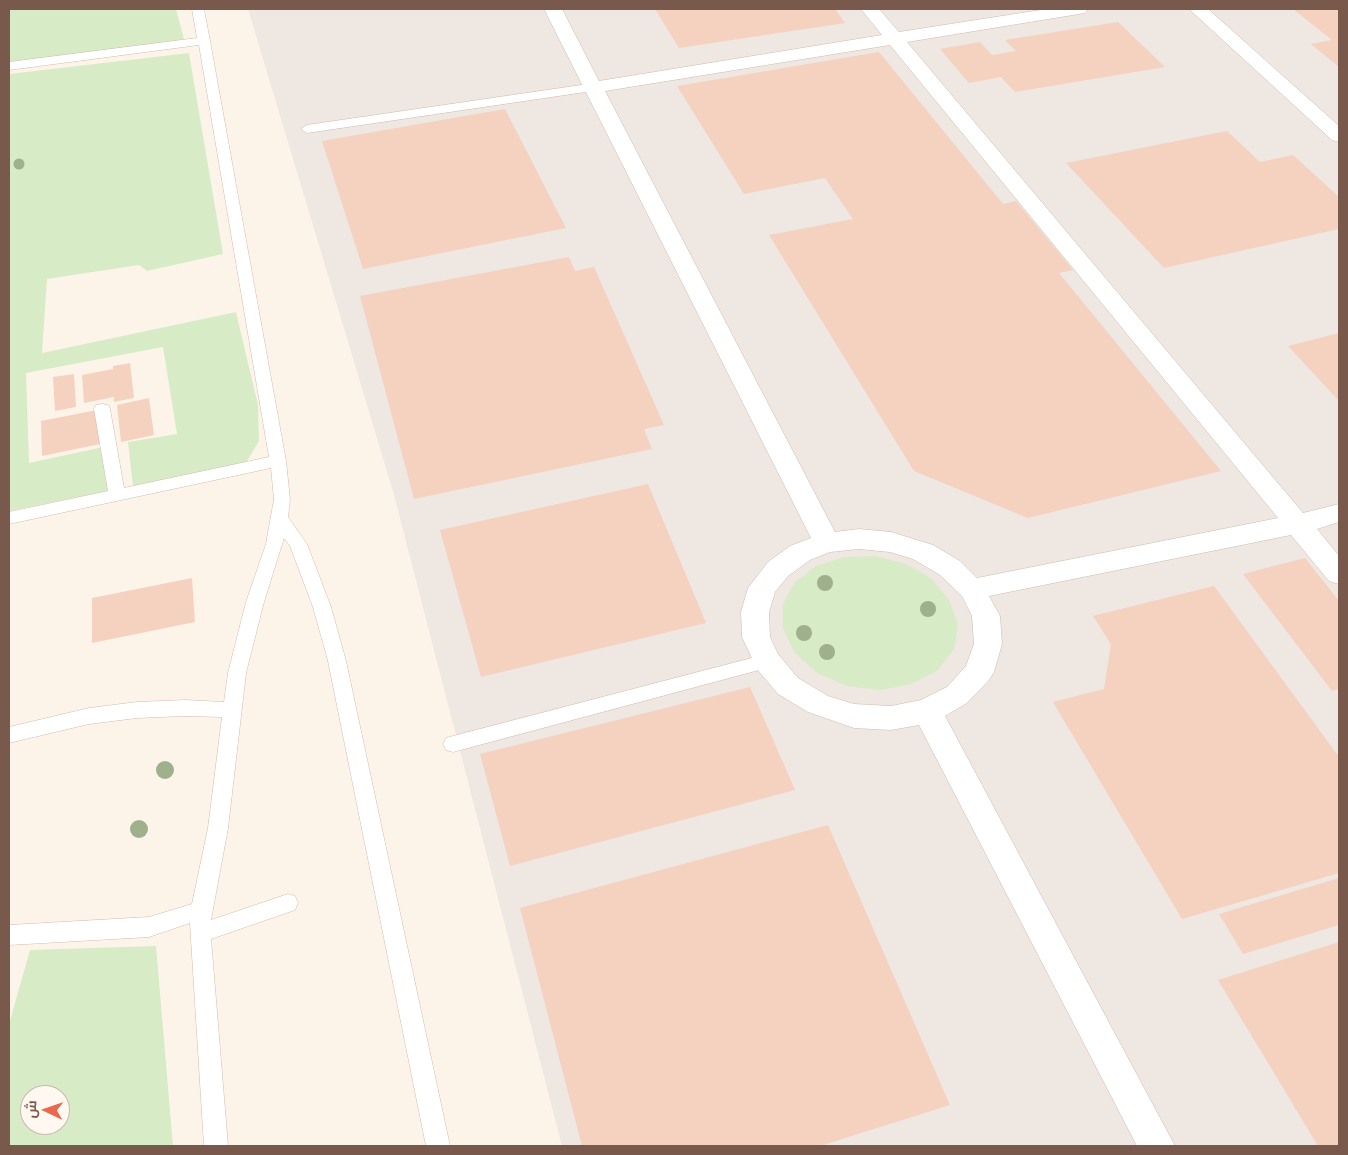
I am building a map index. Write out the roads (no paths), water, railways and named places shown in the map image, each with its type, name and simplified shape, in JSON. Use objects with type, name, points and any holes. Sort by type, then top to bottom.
[{"type":"street","points":[[553,9],[595,87],[827,543]]},
{"type":"street","points":[[870,9],[1339,574]]},
{"type":"street","points":[[595,87],[1080,9]]},
{"type":"street","points":[[1198,9],[1339,136]]},
{"type":"street","points":[[972,589],[1298,524],[1339,513]]},
{"type":"street","points":[[858,539],[899,544],[922,552],[950,568],[972,589],[986,616],[988,644],[978,672],[958,695],[927,711],[892,718],[854,716],[818,704],[788,686],[767,661],[756,637],[755,612],[762,588],[778,568],[800,553],[827,543],[858,539]]},
{"type":"street","points":[[927,711],[1157,1146]]},
{"type":"lane","points":[[198,9],[281,480],[280,519],[245,637],[232,710],[218,828],[201,910],[200,933],[216,1146]]},
{"type":"lane","points":[[9,66],[204,41]]},
{"type":"lane","points":[[307,129],[595,87]]},
{"type":"lane","points":[[102,409],[117,495]]},
{"type":"lane","points":[[9,518],[278,461]]},
{"type":"lane","points":[[280,519],[298,544],[322,607],[337,661],[438,1146]]},
{"type":"lane","points":[[453,744],[767,661]]},
{"type":"lane","points":[[9,735],[89,716],[137,710],[185,708],[232,710]]},
{"type":"lane","points":[[200,933],[288,903]]},
{"type":"lane","points":[[9,935],[149,927],[201,910]]}]
